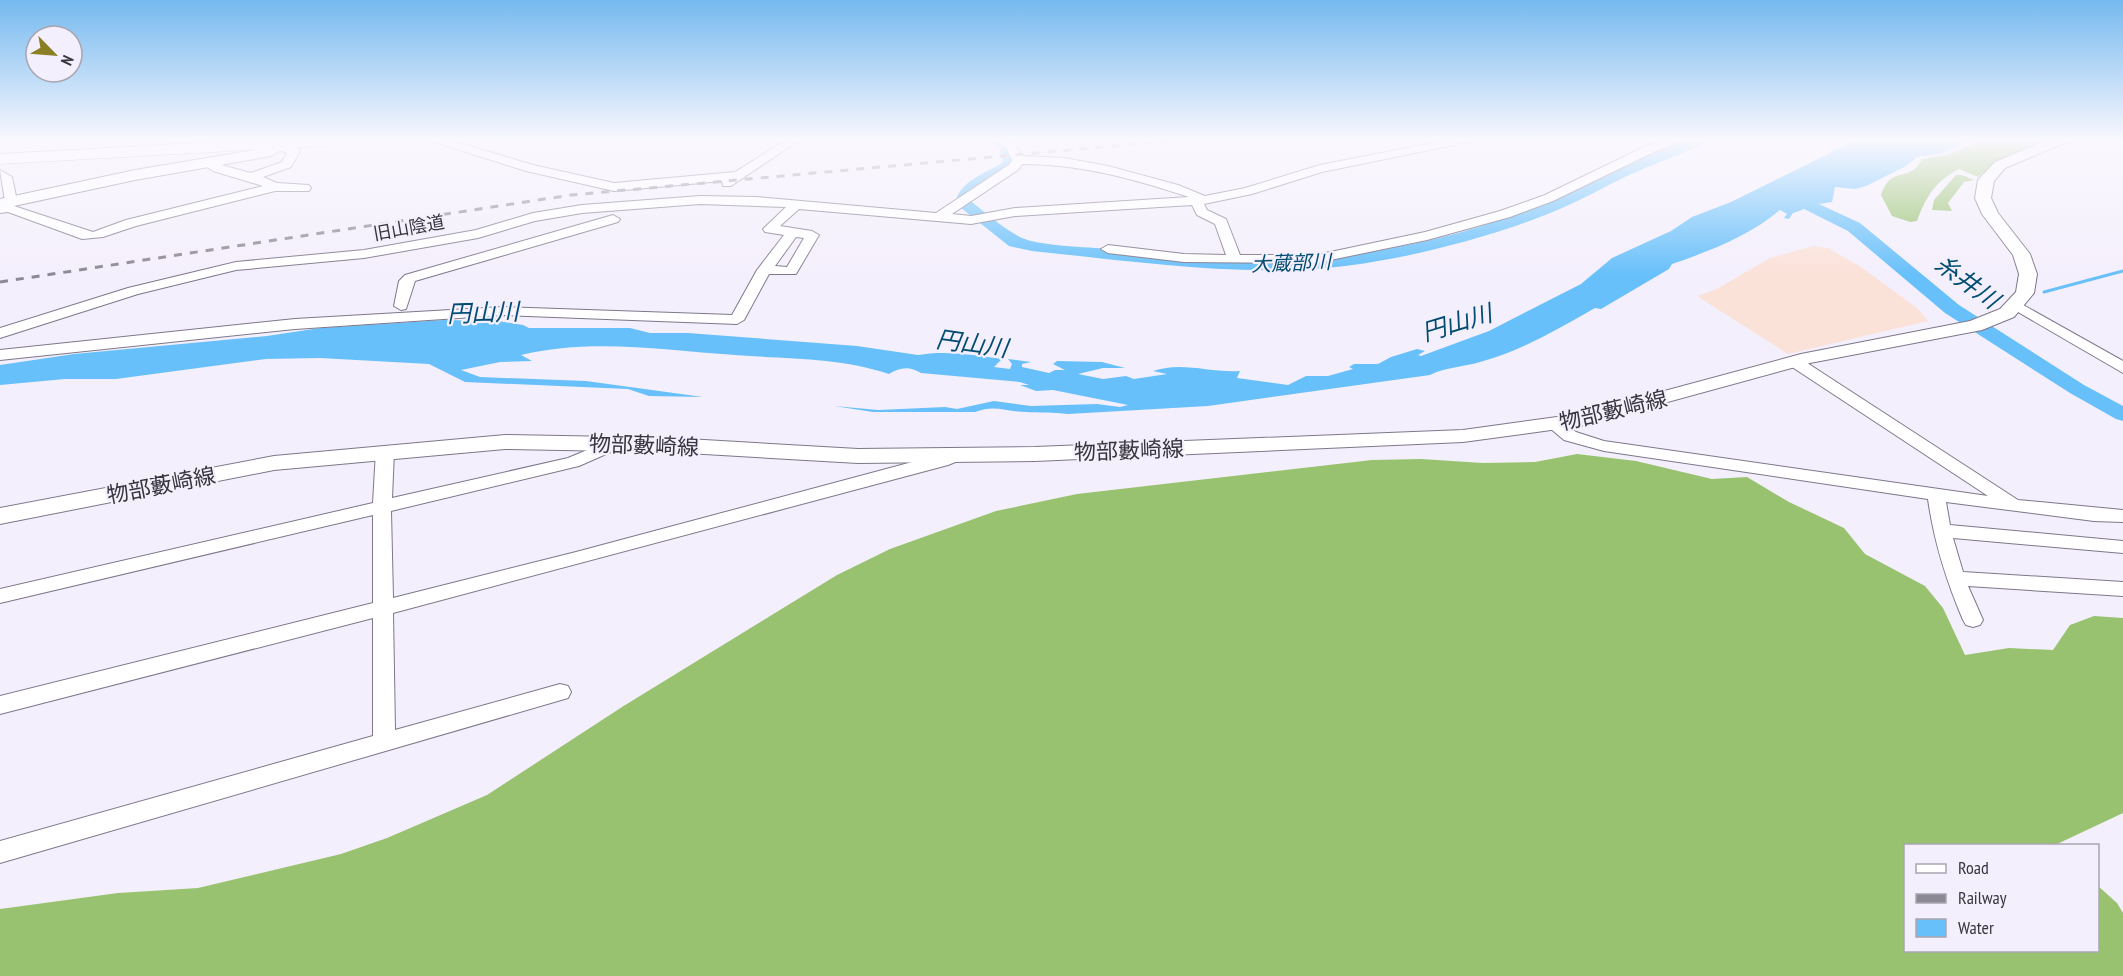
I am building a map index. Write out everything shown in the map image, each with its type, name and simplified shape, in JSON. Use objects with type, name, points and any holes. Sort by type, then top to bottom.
[{"type":"main road","points":[[4,205],[85,185]]},
{"type":"main road","points":[[1984,185],[1983,198],[1987,208],[2021,254],[2027,267],[2027,287],[2015,306]]},
{"type":"main road","name":"物部藪崎線","points":[[0,516],[274,463],[505,442],[616,443],[858,456],[1035,454],[1463,436],[1580,420],[1796,362],[1961,329],[1998,318],[2015,306]]},
{"type":"street","points":[[5,185],[4,205],[87,236],[99,236],[128,223],[275,187],[305,188]]},
{"type":"street","points":[[269,185],[275,187]]},
{"type":"street","points":[[599,185],[614,188],[649,185]]},
{"type":"street","points":[[700,200],[724,185]]},
{"type":"street","points":[[939,217],[987,185]]},
{"type":"street","points":[[1163,185],[1196,195],[1202,212],[1221,222],[1235,259]]},
{"type":"street","name":"旧山陰道","points":[[0,333],[133,291],[236,267],[276,261],[364,254],[478,234],[554,212],[612,213],[700,200],[797,204],[963,220],[1015,212],[1199,201],[1269,185]]},
{"type":"street","points":[[1108,249],[1184,258],[1316,259],[1427,236],[1505,214],[1549,198],[1577,185]]},
{"type":"street","points":[[764,270],[791,271],[812,235],[770,229],[797,204]]},
{"type":"street","points":[[402,306],[406,281],[410,278],[612,213],[614,235]]},
{"type":"street","points":[[0,355],[295,324],[503,311],[737,320],[764,270],[779,253],[792,232]]},
{"type":"street","points":[[2015,306],[2123,368]]},
{"type":"street","points":[[1796,362],[2016,506]]},
{"type":"street","points":[[1553,424],[1564,435],[1580,442],[1604,446],[2016,506],[2123,516]]},
{"type":"street","points":[[0,596],[573,462],[616,443]]},
{"type":"street","points":[[384,744],[382,507],[385,452]]},
{"type":"street","points":[[0,705],[383,608],[781,504],[957,455]]},
{"type":"street","points":[[1936,495],[1942,531],[1955,578],[1972,620]]},
{"type":"street","points":[[1942,531],[2123,547]]},
{"type":"street","points":[[1955,578],[2123,589]]},
{"type":"street","points":[[0,852],[560,692]]},
{"type":"shaded area","points":[[1814,246],[1828,248],[1861,267],[1917,308],[1928,321],[1788,354],[1697,296],[1715,290],[1770,258]]},
{"type":"green space","points":[[1885,185],[1938,185],[1924,204],[1917,221],[1910,222],[1892,216],[1881,195]]},
{"type":"green space","points":[[1948,185],[1962,185],[1948,203],[1952,211],[1932,210],[1934,200]]},
{"type":"green space","points":[[1577,454],[1636,461],[1712,479],[1747,477],[1789,502],[1844,528],[1865,554],[1925,586],[1943,608],[1965,655],[2009,648],[2053,650],[2070,625],[2094,616],[2123,618],[2123,813],[2057,844],[1904,844],[1904,952],[2099,952],[2099,887],[2117,903],[2123,913],[2123,976],[0,976],[0,909],[118,893],[198,888],[341,854],[387,838],[487,795],[622,707],[837,575],[890,549],[996,511],[1077,494],[1372,460],[1535,462]]},
{"type":"water","points":[[1766,185],[1869,185],[1855,189],[1835,187],[1832,202],[1820,204],[1811,202],[1802,210],[1793,213],[1789,219],[1784,218],[1787,214],[1780,210],[1742,235],[1672,264],[1669,269],[1601,309],[1595,308],[1510,352],[1430,375],[1208,406],[1068,414],[1019,412],[995,408],[975,412],[873,412],[834,406],[878,410],[945,407],[957,409],[994,401],[1031,406],[1097,404],[1120,407],[1128,405],[1053,390],[1036,391],[1020,385],[1029,385],[1020,382],[921,373],[909,368],[889,374],[851,364],[812,360],[600,346],[547,350],[521,355],[532,361],[500,362],[461,370],[480,377],[586,381],[703,397],[649,396],[628,389],[465,382],[429,364],[320,358],[266,359],[116,379],[65,379],[0,385],[0,365],[74,354],[267,336],[320,328],[444,320],[498,321],[529,328],[630,328],[650,333],[688,333],[857,346],[918,355],[960,354],[1002,359],[994,367],[1010,369],[1012,364],[1008,359],[1031,362],[1022,364],[1022,367],[1049,373],[1055,370],[1065,370],[1053,364],[1057,361],[1102,362],[1125,368],[1103,368],[1078,374],[1103,379],[1126,376],[1134,379],[1167,374],[1153,371],[1175,367],[1240,371],[1237,378],[1288,385],[1306,376],[1328,376],[1353,369],[1349,367],[1354,364],[1378,364],[1391,357],[1417,349],[1425,351],[1418,355],[1421,356],[1489,331],[1581,284],[1612,258],[1671,231],[1692,217],[1731,202]]},
{"type":"waterway","name":"大蔵部川","points":[[978,185],[964,196],[964,204],[1015,242],[1032,246],[1202,263],[1282,265],[1337,262],[1425,246],[1500,225],[1553,206],[1598,185]]},
{"type":"waterway","name":"糸井川","points":[[1782,192],[1854,227],[1952,309],[2077,389],[2123,415]]},
{"type":"waterway","points":[[2044,292],[2123,271]]},
{"type":"railway","points":[[0,282],[571,195],[687,185]]},
{"type":"water label","name":"円山川","points":[[483,313]]},
{"type":"water label","name":"円山川","points":[[1457,323]]},
{"type":"water label","name":"円山川","points":[[972,344]]}]
